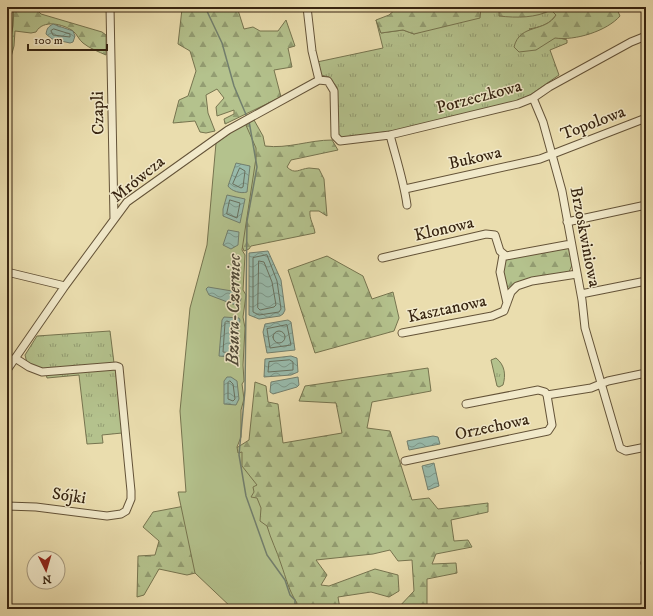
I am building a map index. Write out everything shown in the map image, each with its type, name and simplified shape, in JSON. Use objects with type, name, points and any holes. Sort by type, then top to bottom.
[{"type":"street","name":"Czapli","points":[[110,7],[114,219]]},
{"type":"street","points":[[307,7],[312,51],[319,80]]},
{"type":"street","name":"Porzeczkowa","points":[[319,80],[328,81],[334,91],[335,136],[340,141],[352,141],[390,135],[518,104],[533,98],[549,86],[631,42],[646,36]]},
{"type":"street","name":"Mrówcza","points":[[7,370],[65,286],[127,202],[214,140],[242,122],[319,80]]},
{"type":"street","name":"Brzoskwiniowa","points":[[533,98],[543,122],[562,191],[590,347],[603,383],[620,448],[626,451],[646,447]]},
{"type":"street","name":"Topolowa","points":[[551,155],[646,118]]},
{"type":"street","points":[[390,135],[404,189],[406,205]]},
{"type":"street","name":"Bukowa","points":[[404,189],[540,159],[551,155]]},
{"type":"street","points":[[114,197],[127,202]]},
{"type":"street","points":[[567,222],[646,205]]},
{"type":"street","name":"Klonowa","points":[[382,258],[492,234],[496,237],[503,255]]},
{"type":"street","points":[[507,303],[500,272],[503,255],[514,255],[571,244]]},
{"type":"street","points":[[7,272],[65,286]]},
{"type":"street","name":"Kasztanowa","points":[[402,333],[492,316],[504,311],[511,292],[522,284],[577,274]]},
{"type":"street","points":[[581,294],[646,281]]},
{"type":"street","name":"Sójki","points":[[7,506],[36,507],[107,516],[121,514],[126,511],[130,500],[131,491],[118,367],[42,372],[29,367],[15,358]]},
{"type":"street","name":"Orzechowa","points":[[547,395],[596,387],[603,383],[646,373]]},
{"type":"street","name":"Orzechowa","points":[[405,461],[548,431],[552,425],[547,395],[545,392],[538,390],[466,404]]},
{"type":"green space","points":[[7,7],[14,7],[13,26],[8,46],[7,46]]},
{"type":"green space","points":[[14,7],[34,7],[41,14],[102,32],[106,35],[106,55],[85,45],[69,28],[48,24],[43,25],[36,32],[31,33],[15,31],[14,46],[11,57],[7,59],[13,26]]},
{"type":"green space","points":[[184,7],[237,7],[244,29],[253,27],[260,31],[278,31],[286,20],[295,46],[288,48],[292,67],[274,70],[281,97],[225,124],[224,119],[234,114],[234,110],[217,116],[216,107],[224,98],[217,89],[206,95],[208,113],[215,131],[206,133],[200,132],[195,121],[173,123],[179,100],[188,96],[196,71],[190,51],[178,44],[182,9]]},
{"type":"green space","points":[[396,7],[481,7],[480,18],[414,34],[403,30],[381,33],[376,20],[389,15],[396,9]]},
{"type":"green space","points":[[481,7],[551,10],[556,15],[550,21],[541,26],[529,29],[567,40],[567,43],[550,50],[559,75],[530,95],[517,101],[399,130],[341,138],[338,135],[337,87],[329,77],[321,75],[317,62],[383,48],[376,20],[381,33],[403,30],[414,34],[480,12]]},
{"type":"green space","points":[[499,7],[616,7],[620,16],[607,26],[590,34],[572,38],[555,38],[536,50],[519,52],[514,47],[517,39],[522,34],[546,24],[556,15],[551,10],[539,15],[526,17],[499,16]]},
{"type":"green space","points":[[254,120],[263,136],[265,146],[274,147],[332,140],[338,150],[291,160],[287,167],[292,171],[309,168],[319,169],[324,179],[327,216],[319,211],[310,211],[310,217],[315,233],[251,246],[249,249],[244,251],[241,243],[243,125]]},
{"type":"green space","points":[[245,123],[256,148],[256,158],[242,250],[245,255],[243,290],[246,295],[243,317],[245,328],[243,365],[244,381],[242,384],[244,399],[241,410],[241,437],[237,447],[238,453],[242,452],[242,466],[257,485],[253,487],[254,492],[251,497],[257,498],[261,508],[260,521],[267,526],[298,609],[233,609],[195,573],[178,492],[186,492],[180,411],[190,308],[207,245],[216,143]]},
{"type":"green space","points":[[569,248],[573,263],[568,274],[509,291],[503,270],[503,263],[505,260]]},
{"type":"green space","points":[[327,256],[363,276],[372,299],[393,292],[399,318],[394,331],[315,353],[288,270]]},
{"type":"green space","points":[[110,331],[114,363],[41,370],[27,363],[25,355],[37,336]]},
{"type":"green space","points":[[496,358],[503,367],[504,374],[503,385],[499,387],[497,386],[491,360]]},
{"type":"green space","points":[[113,367],[118,370],[122,433],[102,435],[103,443],[87,444],[79,375],[47,378],[46,374]]},
{"type":"green space","points":[[428,368],[431,391],[372,402],[367,428],[390,431],[412,500],[429,498],[438,509],[488,503],[488,512],[451,520],[454,541],[468,540],[472,547],[436,554],[432,564],[456,563],[457,573],[427,579],[427,609],[397,609],[414,591],[412,560],[398,561],[390,550],[373,554],[316,560],[327,575],[321,585],[329,586],[375,569],[398,575],[399,591],[389,597],[371,592],[338,597],[340,609],[245,609],[216,568],[187,575],[159,569],[144,595],[137,597],[138,556],[155,555],[159,541],[143,527],[153,512],[190,505],[216,461],[249,440],[255,382],[266,386],[268,402],[278,404],[283,443],[342,433],[336,403],[299,401],[305,386]]},
{"type":"water","points":[[53,24],[73,31],[75,36],[73,42],[70,43],[52,39],[46,34],[48,28]]},
{"type":"water","points":[[236,163],[250,166],[247,192],[236,192],[228,186]]},
{"type":"water","points":[[227,195],[245,199],[240,223],[223,216],[223,209]]},
{"type":"water","points":[[228,230],[239,232],[238,245],[231,249],[223,245]]},
{"type":"water","points":[[268,251],[281,280],[285,310],[280,316],[259,319],[249,315],[249,253]]},
{"type":"water","points":[[208,287],[238,292],[241,299],[238,306],[209,295],[206,289]]},
{"type":"water","points":[[224,317],[239,318],[240,320],[238,331],[238,358],[219,356],[222,320]]},
{"type":"water","points":[[288,320],[291,322],[295,350],[267,353],[263,332],[265,324]]},
{"type":"water","points":[[291,356],[297,358],[298,372],[291,375],[264,377],[265,359]]},
{"type":"water","points":[[227,377],[231,377],[237,381],[239,399],[236,405],[224,404],[224,381]]},
{"type":"water","points":[[298,377],[299,385],[297,387],[273,394],[270,392],[271,382]]},
{"type":"water","points":[[433,436],[438,437],[440,444],[409,450],[407,441]]},
{"type":"water","points":[[434,463],[439,486],[428,490],[422,466]]},
{"type":"waterway","name":"Bzura-Czerniec","points":[[205,7],[222,43],[234,86],[247,117]]},
{"type":"waterway","name":"Bzura-Czerniec","points":[[249,121],[257,167],[247,221],[245,390],[239,455],[246,496],[267,555],[285,580],[290,595],[295,600],[295,609]]}]
